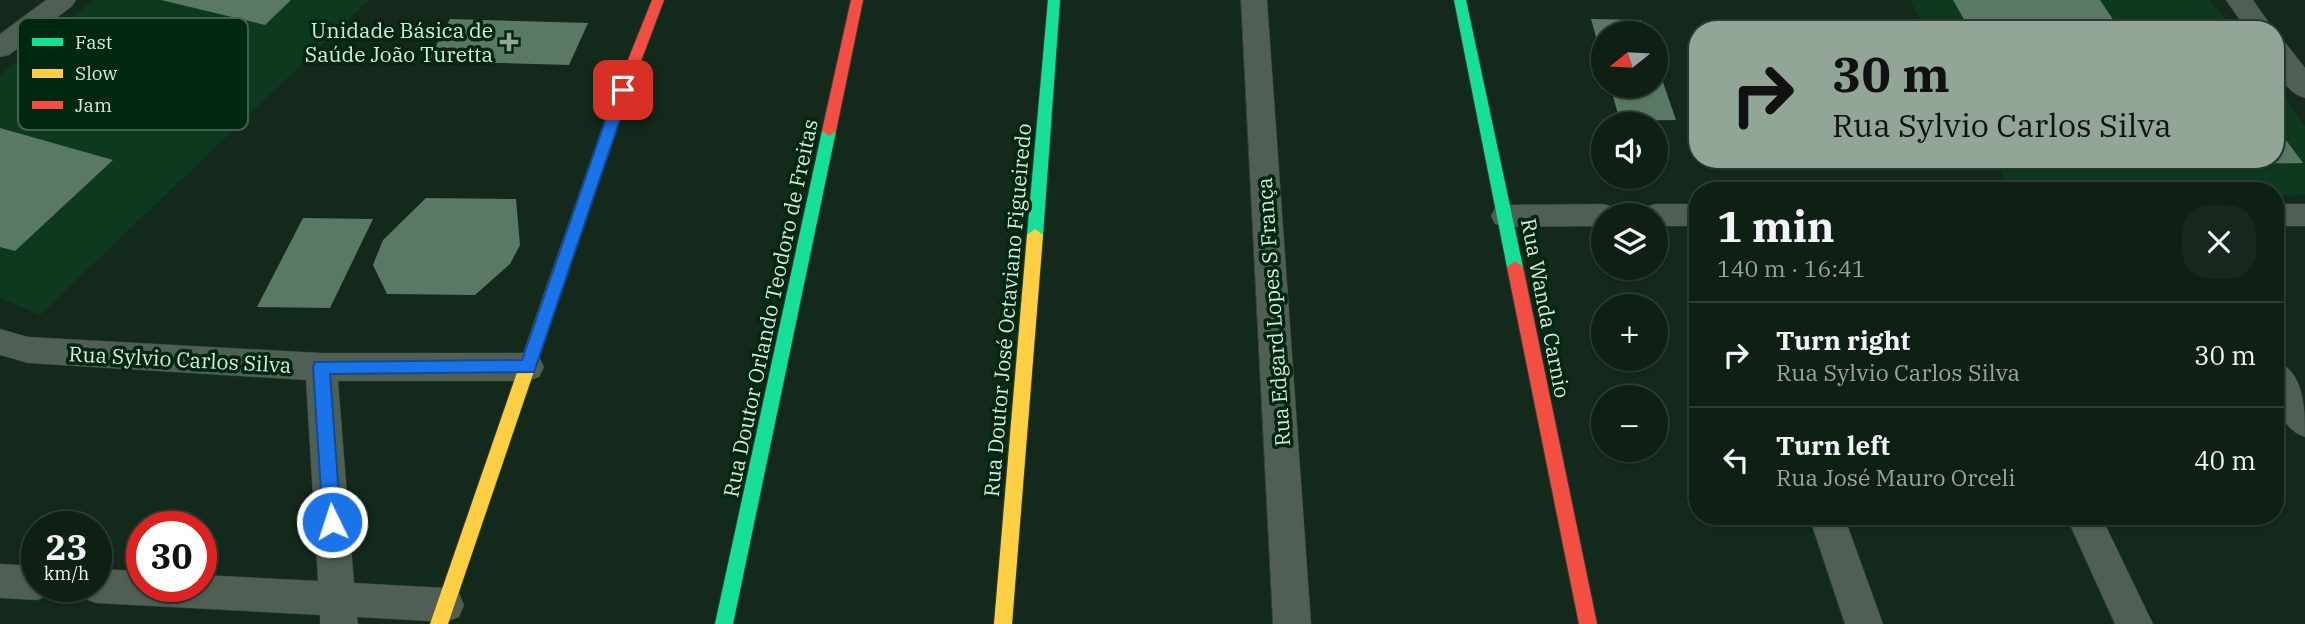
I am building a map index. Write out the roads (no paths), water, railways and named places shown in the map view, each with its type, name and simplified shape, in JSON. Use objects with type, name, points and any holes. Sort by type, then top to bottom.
[{"type":"street","points":[[39,18],[63,0]]},
{"type":"street","points":[[112,588],[338,612],[443,614],[623,90],[658,0]]},
{"type":"street","name":"Rua Doutor Orlando Teodoro de Freitas","points":[[724,624],[857,0]]},
{"type":"street","name":"Rua Doutor José Octaviano Figueiredo","points":[[1003,624],[1054,0]]},
{"type":"street","name":"Rua Edgard Lopes S França","points":[[1254,0],[1292,624]]},
{"type":"street","name":"Rua Wanda Carnio","points":[[1460,0],[1588,624]]},
{"type":"street","points":[[2239,0],[2254,21]]},
{"type":"street","points":[[0,48],[18,34]]},
{"type":"street","points":[[2284,60],[2305,88]]},
{"type":"street","points":[[1506,216],[1591,215]]},
{"type":"street","points":[[1668,215],[1689,215]]},
{"type":"street","points":[[2284,215],[2305,215]]},
{"type":"street","name":"Rua Sylvio Carlos Silva","points":[[0,342],[28,351],[321,367],[528,367]]},
{"type":"street","points":[[321,367],[338,612]]},
{"type":"street","points":[[2284,388],[2305,423]]},
{"type":"street","points":[[1829,525],[1864,624]]},
{"type":"street","points":[[2087,525],[2134,624]]},
{"type":"street","points":[[0,581],[21,582]]},
{"type":"place","name":"Unidade Básica de Saúde João Turetta","points":[[509,42]]}]
